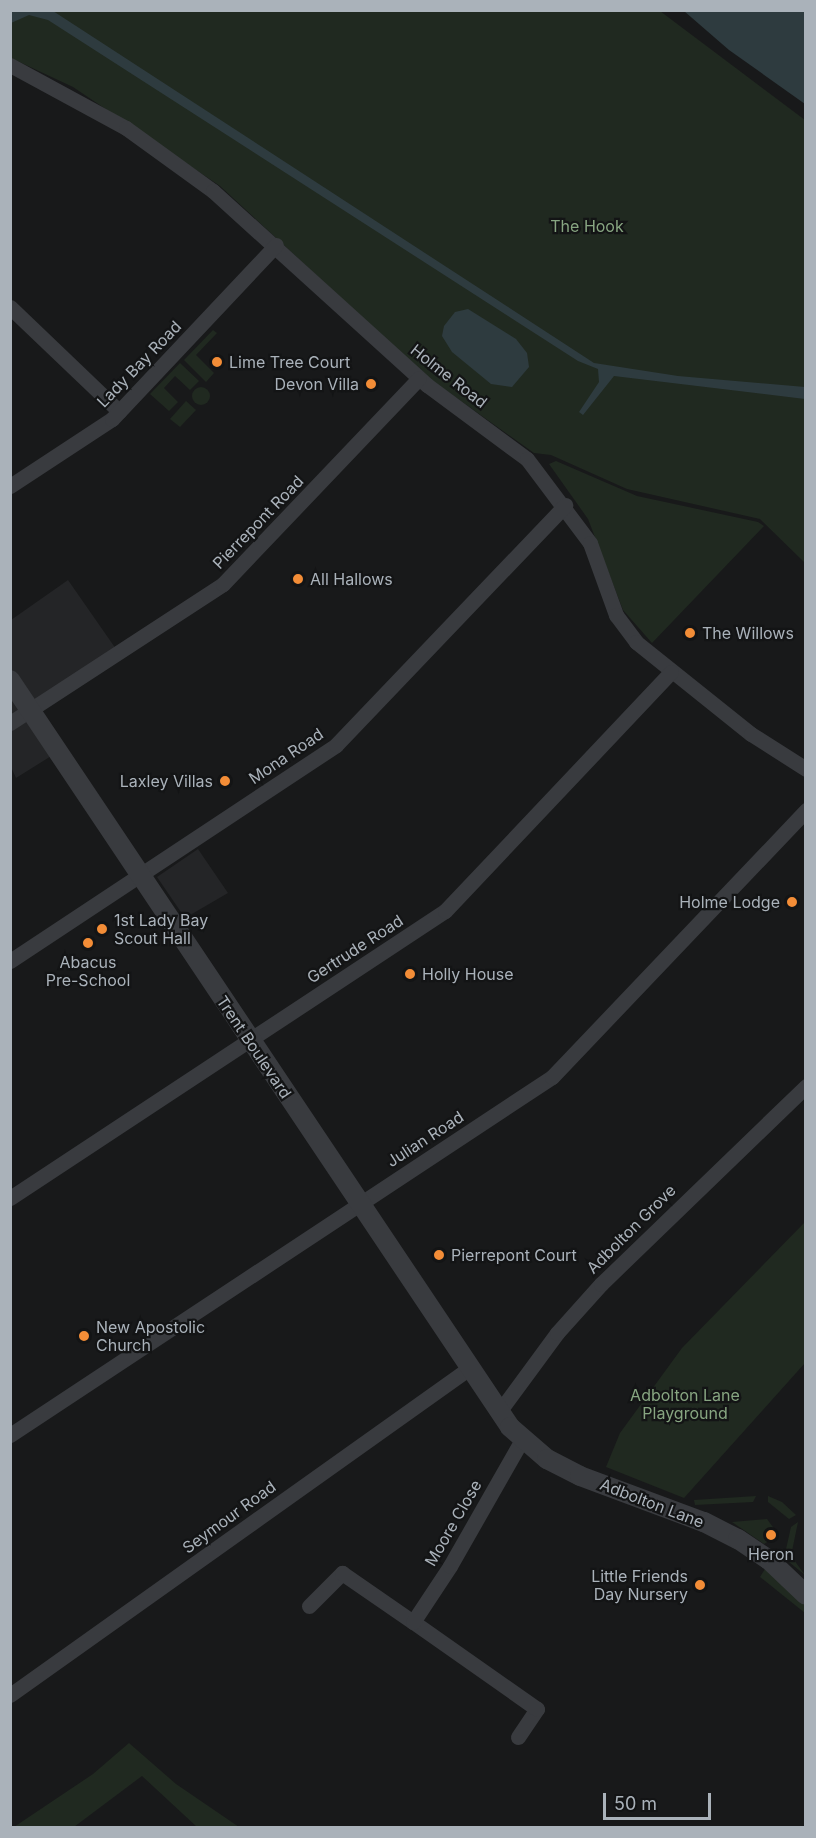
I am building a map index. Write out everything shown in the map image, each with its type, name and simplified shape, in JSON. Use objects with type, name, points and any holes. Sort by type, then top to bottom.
[{"type":"street","name":"Holme Road","points":[[10,65],[77,100],[161,152],[276,246],[419,378],[515,448],[565,505],[590,543],[616,615],[636,642],[751,734],[806,769]]},
{"type":"street","name":"Lady Bay Road","points":[[10,486],[119,411],[276,246]]},
{"type":"street","points":[[10,307],[119,411]]},
{"type":"street","name":"Pierrepont Road","points":[[10,723],[223,584],[419,378]]},
{"type":"street","name":"Mona Road","points":[[10,961],[336,745],[565,505]]},
{"type":"street","name":"Gertrude Road","points":[[10,1198],[445,911],[671,672]]},
{"type":"street","name":"Trent Boulevard","points":[[10,680],[468,1369],[499,1412]]},
{"type":"street","name":"Julian Road","points":[[10,1435],[552,1077],[806,810]]},
{"type":"street","name":"Adbolton Grove","points":[[499,1412],[557,1333],[601,1284],[806,1086]]},
{"type":"street","name":"Seymour Road","points":[[10,1695],[468,1369]]},
{"type":"street","name":"Adbolton Lane","points":[[499,1412],[522,1440],[547,1459],[580,1476],[704,1522],[738,1539],[768,1559],[806,1595]]},
{"type":"street","name":"Moore Close","points":[[412,1622],[450,1566],[522,1440]]},
{"type":"street","points":[[309,1606],[342,1573],[537,1709],[518,1737]]},
{"type":"shaded area","points":[[10,11],[53,11],[594,363],[678,376],[805,387],[805,399],[614,376],[583,415],[579,412],[599,382],[598,369],[578,361],[48,20],[29,15],[11,23]]},
{"type":"shaded area","points":[[684,11],[805,11],[805,104],[729,50]]},
{"type":"shaded area","points":[[468,309],[516,339],[527,353],[529,367],[512,387],[491,384],[452,352],[442,336],[444,326],[455,312]]},
{"type":"shaded area","points":[[68,580],[116,649],[35,705],[64,748],[16,778],[11,767],[11,620]]},
{"type":"shaded area","points":[[198,849],[228,893],[185,918],[157,877]]},
{"type":"green space","name":"The Hook","points":[[10,11],[660,11],[805,120],[805,563],[760,519],[627,489],[551,455],[534,453],[423,374],[220,186],[73,87],[11,58]]},
{"type":"green space","points":[[213,330],[217,333],[196,355],[214,373],[206,382],[184,360]]},
{"type":"green space","points":[[180,363],[199,381],[190,390],[175,376],[164,388],[178,402],[169,411],[150,394]]},
{"type":"green space","points":[[197,387],[205,387],[210,392],[208,403],[197,405],[192,400],[192,392]]},
{"type":"green space","points":[[186,401],[196,410],[180,427],[170,419]]},
{"type":"green space","points":[[556,461],[637,496],[758,522],[764,526],[652,643],[623,610],[588,519],[549,464]]},
{"type":"green space","name":"Adbolton Lane Playground","points":[[805,1222],[805,1363],[684,1498],[606,1467],[620,1433],[682,1348]]},
{"type":"green space","points":[[756,1496],[753,1502],[695,1505],[694,1500]]},
{"type":"green space","points":[[768,1496],[782,1502],[796,1515],[789,1519],[768,1502]]},
{"type":"green space","points":[[767,1519],[775,1530],[772,1539],[764,1544],[732,1522]]},
{"type":"green space","points":[[798,1522],[791,1556],[805,1575],[784,1558],[791,1527]]},
{"type":"green space","points":[[765,1569],[805,1605],[805,1613],[760,1577]]},
{"type":"green space","points":[[129,1743],[176,1784],[239,1827],[197,1827],[142,1776],[74,1827],[14,1827],[93,1774]]},
{"type":"place","name":"Lime Tree Court","points":[[217,362]]},
{"type":"place","name":"Devon Villa","points":[[371,384]]},
{"type":"place","name":"All Hallows","points":[[298,579]]},
{"type":"place","name":"The Willows","points":[[690,633]]},
{"type":"place","name":"Laxley Villas","points":[[225,781]]},
{"type":"place","name":"Holme Lodge","points":[[792,902]]},
{"type":"place","name":"1st Lady Bay Scout Hall","points":[[102,929]]},
{"type":"place","name":"Abacus Pre-School","points":[[88,943]]},
{"type":"place","name":"Holly House","points":[[410,974]]},
{"type":"place","name":"Pierrepont Court","points":[[439,1255]]},
{"type":"place","name":"New Apostolic Church","points":[[84,1336]]},
{"type":"place","name":"Heron","points":[[771,1535]]},
{"type":"place","name":"Little Friends Day Nursery","points":[[700,1585]]}]
